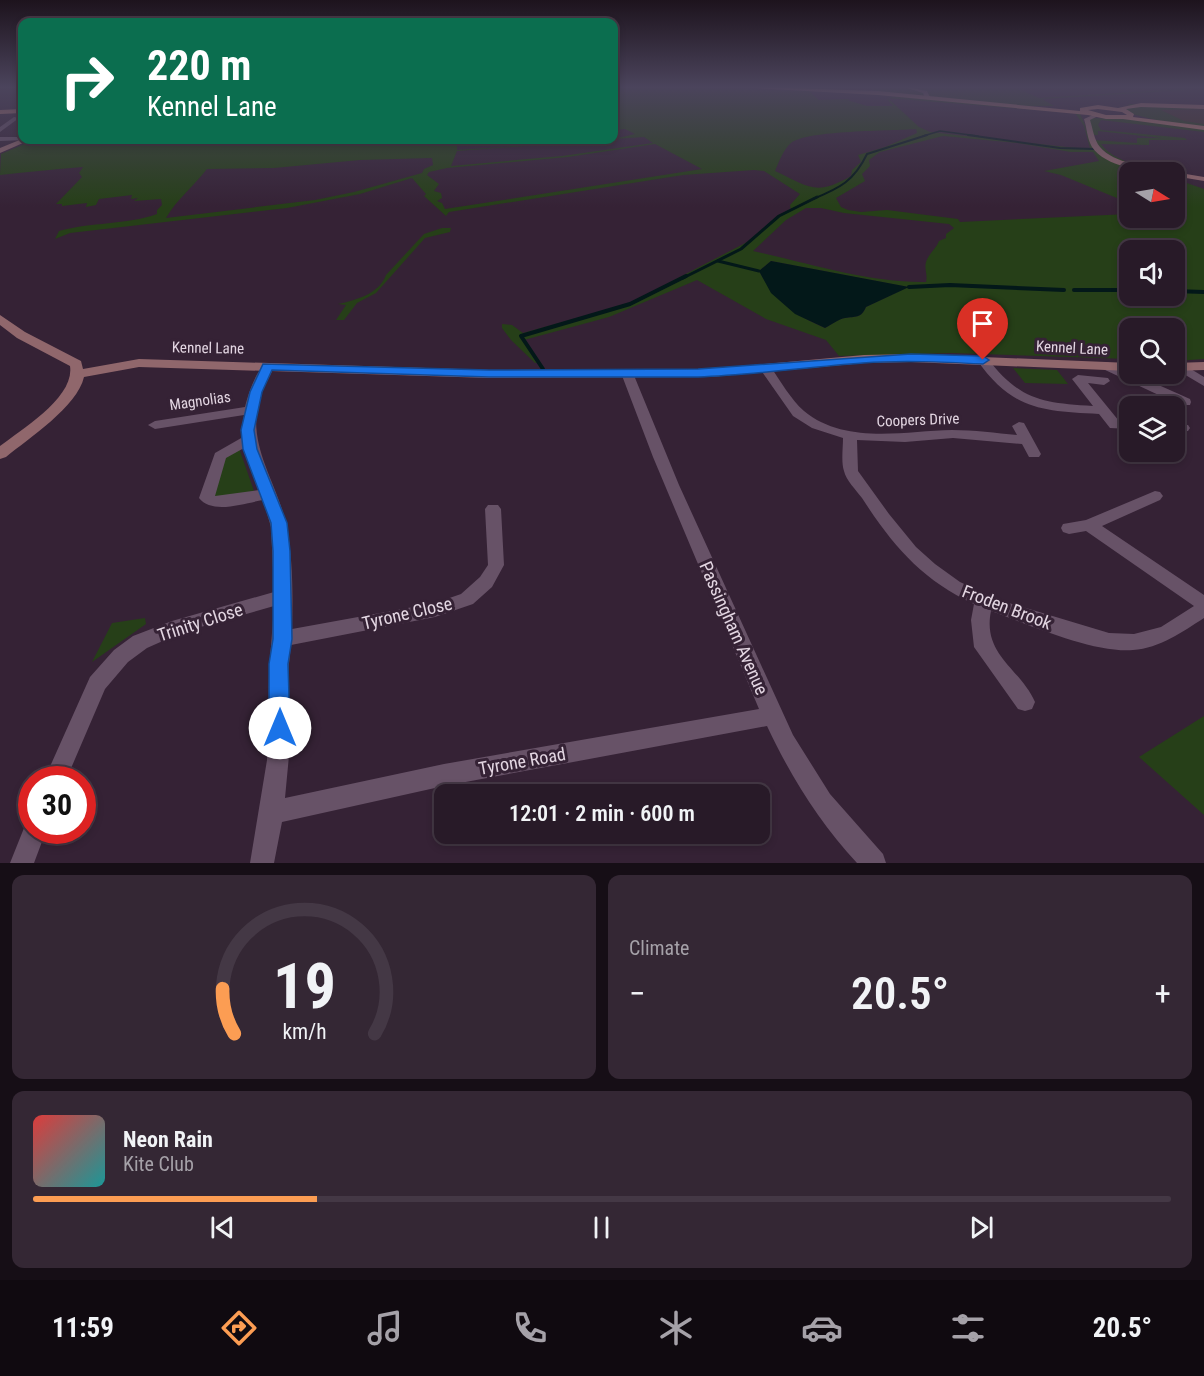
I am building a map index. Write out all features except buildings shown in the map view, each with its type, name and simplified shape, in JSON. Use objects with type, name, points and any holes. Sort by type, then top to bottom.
[{"type":"street","points":[[1089,126],[1099,150],[1126,162]]},
{"type":"street","points":[[0,139],[18,139]]},
{"type":"street","points":[[0,151],[18,144]]},
{"type":"street","points":[[1185,176],[1204,179]]},
{"type":"street","points":[[0,319],[21,335],[76,364],[78,374],[75,383],[61,402],[0,454]]},
{"type":"street","name":"Kennel Lane","points":[[78,374],[139,363],[489,374],[710,373],[864,359],[911,358],[1119,367]]},
{"type":"street","points":[[983,360],[1002,386],[1027,401],[1065,408],[1103,410]]},
{"type":"street","points":[[1107,366],[1172,396]]},
{"type":"street","points":[[1185,367],[1204,366]]},
{"type":"street","points":[[262,863],[273,812],[279,746],[279,664],[283,639],[282,551],[279,523],[248,440],[250,410],[268,367]]},
{"type":"street","name":"Coopers Drive","points":[[766,369],[798,413],[818,425],[850,436],[905,438],[953,434],[1026,440]]},
{"type":"street","points":[[1185,371],[1204,382]]},
{"type":"street","name":"Passingham Avenue","points":[[627,373],[772,716],[797,764],[831,814],[845,833],[874,863]]},
{"type":"street","points":[[1104,381],[1078,380],[1115,425],[1119,425]]},
{"type":"street","name":"Magnolias","points":[[155,424],[250,410]]},
{"type":"street","points":[[1019,426],[1034,454]]},
{"type":"street","name":"Froden Brook","points":[[850,436],[851,471],[883,518],[929,570],[984,601],[1084,636],[1126,642],[1166,633],[1204,609]]},
{"type":"street","points":[[248,440],[220,456],[207,498],[216,502],[267,494]]},
{"type":"street","points":[[1069,528],[1089,525],[1155,496]]},
{"type":"street","name":"Tyrone Close","points":[[283,639],[435,610],[467,598],[486,582],[496,565],[493,509]]},
{"type":"street","points":[[1089,525],[1204,604]]},
{"type":"street","name":"Trinity Close","points":[[61,766],[97,683],[121,656],[140,642],[179,626],[281,597]]},
{"type":"street","points":[[984,601],[980,620],[983,647],[1025,702]]},
{"type":"street","name":"Tyrone Road","points":[[273,812],[444,776],[772,716]]},
{"type":"street","points":[[22,863],[29,844]]},
{"type":"green space","points":[[618,126],[918,126],[930,132],[1090,148],[1085,126],[1092,145],[1097,151],[1104,157],[1119,163],[1119,199],[1061,175],[1044,171],[1099,161],[1093,152],[1071,152],[1017,143],[943,136],[880,152],[869,160],[870,166],[862,174],[865,181],[836,198],[841,207],[848,210],[861,212],[887,210],[958,219],[960,222],[1119,214],[1119,228],[1185,228],[1185,182],[1204,189],[1204,359],[1185,360],[1185,318],[1119,318],[1119,359],[952,353],[839,356],[826,340],[766,319],[697,280],[609,317],[524,340],[538,362],[535,363],[502,328],[502,324],[512,325],[523,333],[628,304],[753,239],[779,216],[791,210],[790,205],[800,194],[764,171],[683,175],[449,212],[446,216],[424,196],[426,194],[412,178],[360,194],[287,208],[70,233],[55,239],[59,231],[145,218],[157,214],[157,210],[162,205],[161,199],[134,201],[138,198],[131,199],[132,195],[99,199],[96,205],[86,207],[87,203],[62,206],[62,204],[56,204],[82,177],[79,173],[83,167],[0,175],[1,154],[25,144],[467,144],[457,146],[457,150],[551,144],[457,151],[451,166],[562,156],[653,143],[644,137],[618,139],[635,134],[625,129],[618,130]],"holes":[[[916,129],[917,133],[885,147],[858,155],[861,162],[852,170],[851,176],[829,186],[820,188],[804,185],[775,171],[786,149],[791,143],[800,139],[850,132]],[[655,144],[702,169],[445,209],[442,203],[437,201],[442,198],[441,193],[434,191],[439,184],[427,175],[429,172],[447,168],[568,157]],[[432,158],[433,165],[424,169],[422,173],[354,192],[315,200],[166,218],[207,169],[274,168],[360,160]],[[806,208],[821,208],[844,213],[949,224],[954,228],[946,234],[946,238],[939,241],[927,259],[926,282],[861,276],[753,251],[786,220]],[[771,261],[908,287],[866,307],[860,315],[842,319],[825,328],[794,312],[772,291],[759,271]]]},
{"type":"green space","points":[[1089,126],[1099,126],[1101,130],[1187,140],[1149,140],[1149,145],[1101,144],[1118,158],[1129,162],[1124,162],[1102,150],[1093,140],[1137,143],[1137,138],[1161,138],[1098,131],[1098,135],[1092,135]]},
{"type":"green space","points":[[1155,126],[1204,126],[1204,132]]},
{"type":"green space","points":[[442,228],[451,228],[450,232],[425,238],[376,293],[357,303],[344,320],[336,320],[346,305],[338,304],[359,298],[378,287],[386,275],[424,234]]},
{"type":"green space","points":[[1013,368],[1057,370],[1068,384],[1025,383]]},
{"type":"green space","points":[[239,448],[254,491],[221,498],[212,495],[224,458]]},
{"type":"green space","points":[[145,618],[146,624],[92,662],[112,623]]},
{"type":"green space","points":[[1204,716],[1204,815],[1139,757]]},
{"type":"shaded area","points":[[771,261],[909,287],[866,307],[860,315],[843,319],[825,328],[795,314],[771,293],[759,271]]},
{"type":"waterway","points":[[923,136],[940,131],[978,136]]},
{"type":"waterway","points":[[813,199],[845,182],[857,171],[867,154],[927,135]]},
{"type":"waterway","points":[[968,135],[1060,148],[1094,149]]},
{"type":"waterway","points":[[813,199],[817,197]]},
{"type":"waterway","points":[[683,278],[741,249],[779,216],[813,199]]},
{"type":"waterway","points":[[718,261],[759,271]]},
{"type":"waterway","points":[[543,369],[521,336],[630,304],[686,276]]},
{"type":"waterway","points":[[909,287],[950,285],[1064,290]]},
{"type":"waterway","points":[[1074,290],[1119,290]]},
{"type":"waterway","points":[[1185,291],[1204,292]]},
{"type":"route","points":[[280,728],[279,664],[283,639],[282,551],[279,523],[250,449],[247,430],[250,410],[268,367],[364,368],[489,374],[698,373],[732,372],[864,359],[983,360]]}]
